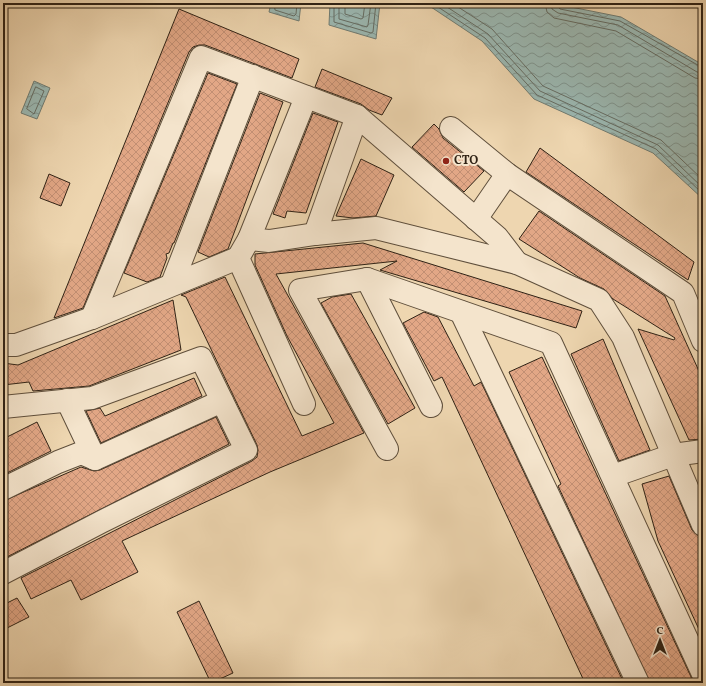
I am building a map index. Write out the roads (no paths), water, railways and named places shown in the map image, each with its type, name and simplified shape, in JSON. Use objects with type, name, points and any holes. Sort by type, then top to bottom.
[{"type":"lane","points":[[92,318],[201,57],[357,116],[497,237],[517,263]]},
{"type":"lane","points":[[172,284],[253,76]]},
{"type":"lane","points":[[304,404],[244,248],[306,97]]},
{"type":"lane","points":[[315,234],[357,116]]},
{"type":"lane","points":[[451,128],[506,174],[683,293],[703,341]]},
{"type":"lane","points":[[476,219],[506,174]]},
{"type":"lane","points":[[3,345],[16,345],[92,318],[172,284],[244,248],[269,241],[315,234],[376,228],[517,263],[599,300],[623,337],[703,526]]},
{"type":"lane","points":[[367,279],[431,406]]},
{"type":"lane","points":[[387,449],[300,290],[367,279],[551,343],[703,674]]},
{"type":"lane","points":[[461,312],[638,683]]},
{"type":"lane","points":[[3,408],[92,398],[201,358],[246,450],[101,522],[3,573]]},
{"type":"lane","points":[[67,400],[95,460]]},
{"type":"lane","points":[[95,460],[222,401]]},
{"type":"lane","points":[[613,476],[673,455],[703,451]]},
{"type":"lane","points":[[3,489],[58,462],[81,453],[95,460]]},
{"type":"water","points":[[271,3],[301,3],[299,21],[269,12]]},
{"type":"water","points":[[330,3],[380,3],[376,39],[329,25]]},
{"type":"water","points":[[425,3],[551,3],[621,17],[703,65],[703,199],[653,153],[534,99],[482,41]]},
{"type":"water","points":[[34,81],[50,88],[37,119],[21,113]]},
{"type":"place","name":"СТО","points":[[446,161]]}]
